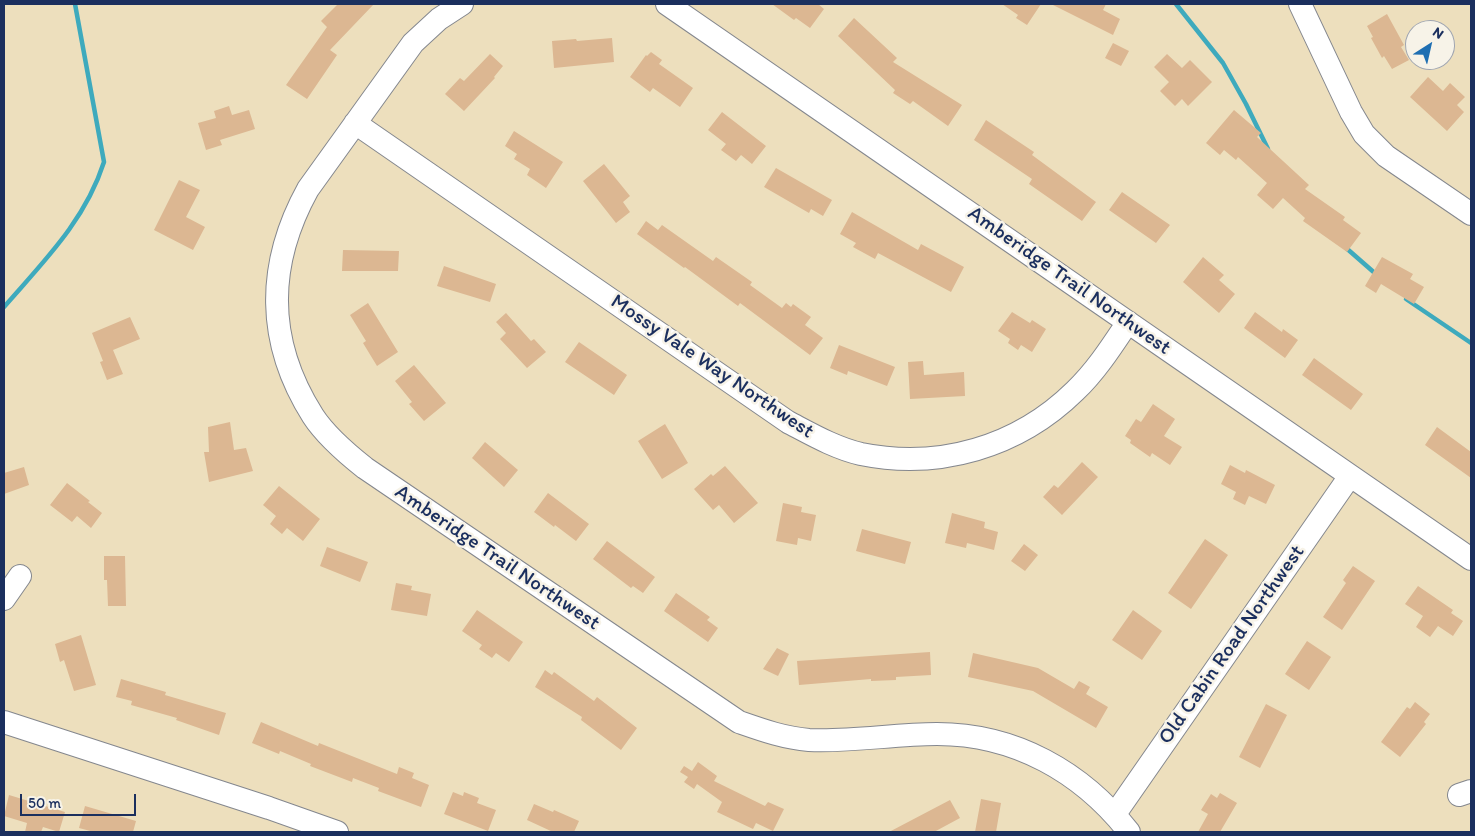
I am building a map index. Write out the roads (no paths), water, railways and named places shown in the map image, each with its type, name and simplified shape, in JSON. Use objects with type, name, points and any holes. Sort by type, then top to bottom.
[{"type":"street","name":"Amberidge Trail Northwest","points":[[462,4],[439,19],[413,43],[308,189],[296,211],[282,251],[276,294],[280,336],[292,377],[314,418],[342,450],[365,468],[739,722],[774,734],[807,740],[938,734],[994,741],[1029,753],[1058,767],[1088,788],[1115,814],[1129,832]]},
{"type":"street","name":"Amberidge Trail Northwest","points":[[667,4],[1471,559]]},
{"type":"street","points":[[1300,4],[1351,112],[1364,134],[1386,156],[1471,214]]},
{"type":"street","name":"Mossy Vale Way Northwest","points":[[355,123],[788,422],[824,441],[859,453],[900,460],[931,459],[973,451],[1012,435],[1045,416],[1075,391],[1098,366],[1128,322]]},
{"type":"street","name":"Old Cabin Road Northwest","points":[[1115,814],[1350,476]]},
{"type":"street","points":[[4,600],[20,576]]},
{"type":"street","points":[[4,722],[270,808],[337,832]]},
{"type":"waterway","points":[[4,307],[75,222],[96,183],[104,162],[75,4]]},
{"type":"waterway","points":[[1176,4],[1223,63],[1268,149]]},
{"type":"waterway","points":[[1345,247],[1377,275]]},
{"type":"waterway","points":[[1406,299],[1471,343]]}]
